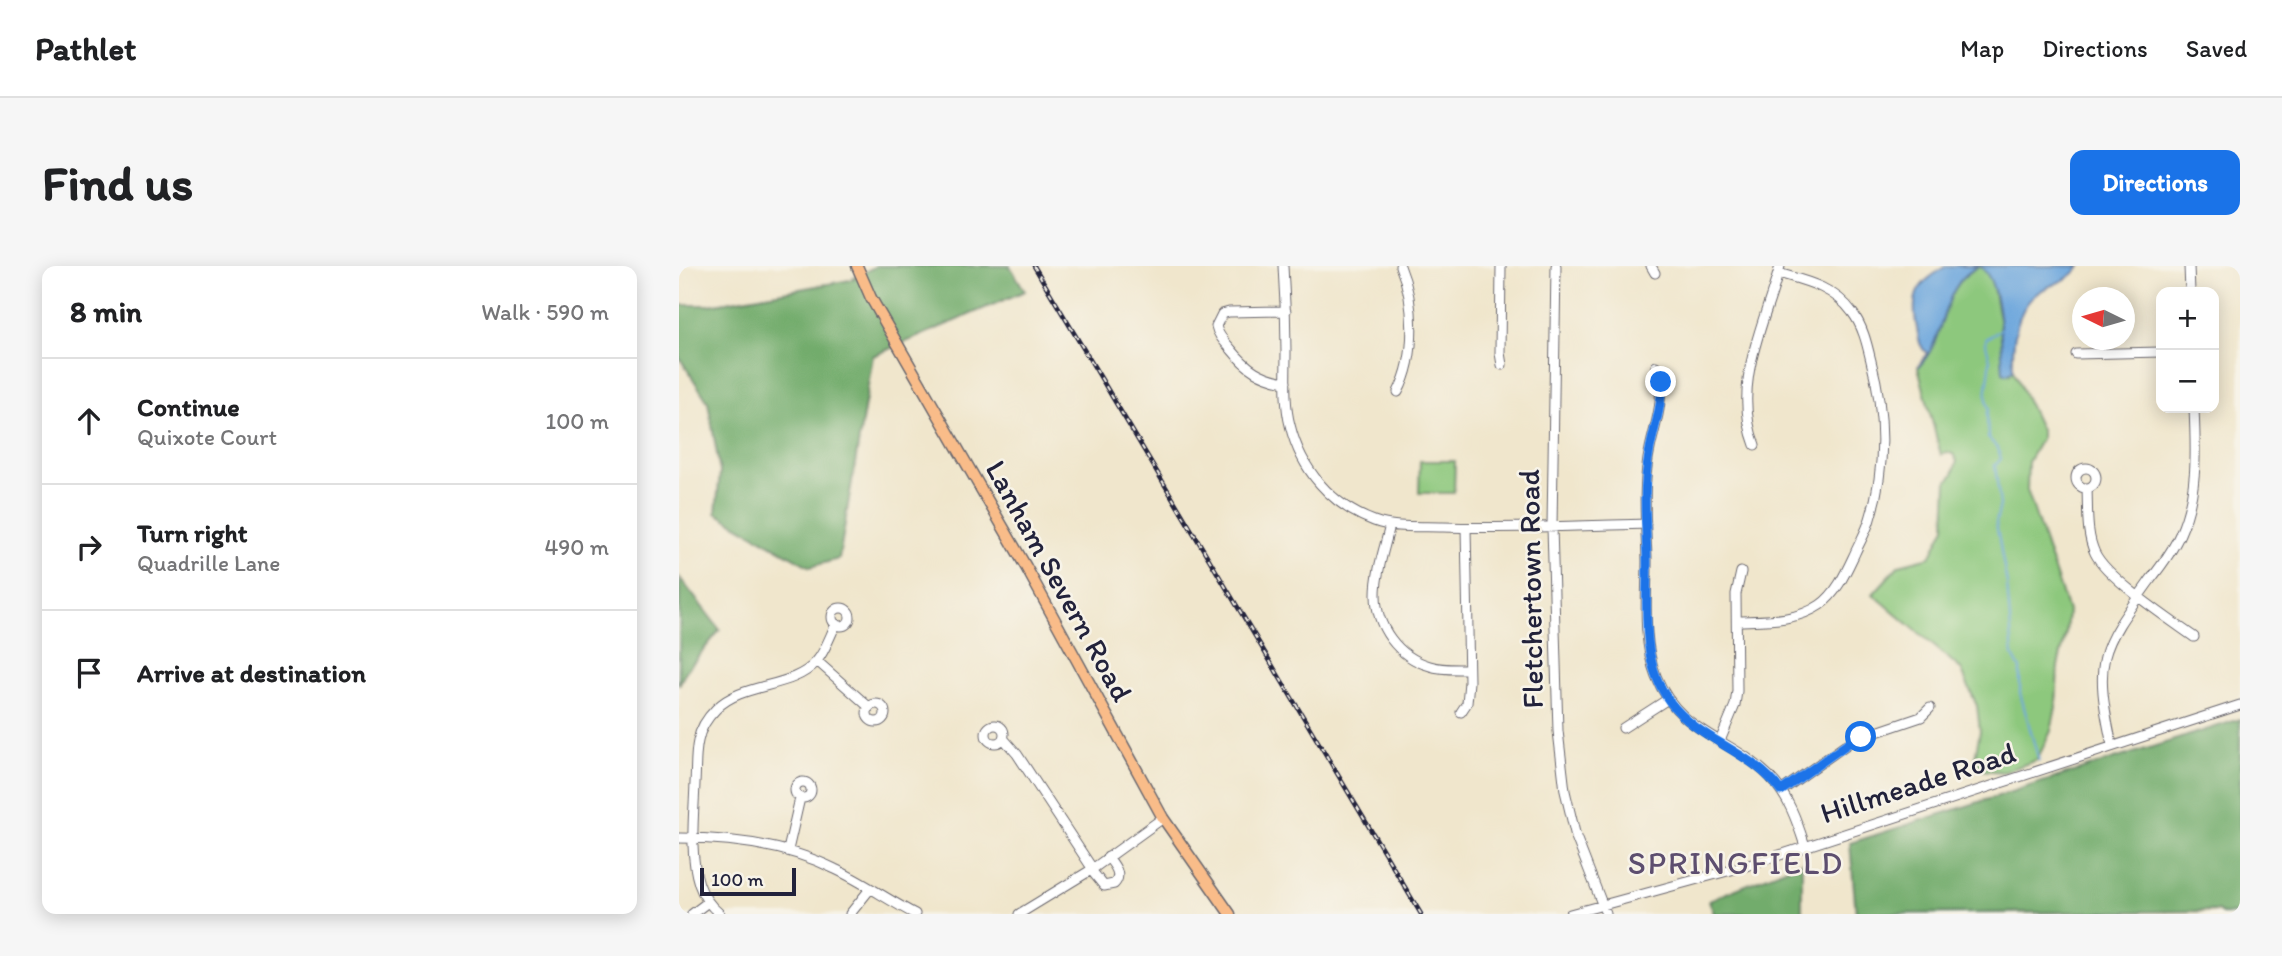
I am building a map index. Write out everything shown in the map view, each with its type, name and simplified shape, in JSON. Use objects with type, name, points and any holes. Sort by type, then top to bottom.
[{"type":"main road","name":"Lanham Severn Road","points":[[857,266],[871,298],[1026,567],[1163,818],[1230,914]]},
{"type":"street","points":[[1283,266],[1290,426],[1300,455],[1310,472],[1330,495],[1371,520],[1390,526],[1466,528],[1646,524]]},
{"type":"street","points":[[1398,392],[1405,376],[1411,323],[1407,288],[1400,266]]},
{"type":"street","points":[[1501,266],[1502,365]]},
{"type":"street","name":"Fletchertown Road","points":[[1556,266],[1552,527],[1560,756],[1576,837],[1604,909]]},
{"type":"street","points":[[2189,266],[2190,287]]},
{"type":"street","points":[[1737,621],[1792,618],[1815,608],[1829,598],[1846,571],[1870,520],[1882,462],[1878,389],[1866,340],[1857,318],[1832,292],[1779,269],[1756,337],[1749,368],[1748,420],[1755,445]]},
{"type":"street","points":[[1286,311],[1229,312],[1222,314],[1216,326],[1218,334],[1247,368],[1262,377],[1286,382]]},
{"type":"street","points":[[2076,354],[2156,352]]},
{"type":"street","points":[[1657,366],[1661,382],[1661,404],[1647,461],[1646,524],[1649,647],[1656,677],[1668,699],[1688,722],[1766,774],[1781,791],[1794,815],[1805,846]]},
{"type":"street","points":[[2112,746],[2101,691],[2102,666],[2110,640],[2176,543],[2189,512],[2195,468],[2194,413]]},
{"type":"street","points":[[2087,489],[2089,532],[2095,552],[2109,572],[2194,637]]},
{"type":"street","points":[[1390,526],[1376,587],[1376,604],[1382,626],[1394,643],[1414,660],[1432,667],[1468,668]]},
{"type":"street","points":[[1461,712],[1467,704],[1468,696],[1466,528]]},
{"type":"street","points":[[1720,741],[1735,705],[1738,671],[1736,594],[1741,572]]},
{"type":"street","points":[[720,914],[708,902],[696,875],[694,838],[697,746],[701,732],[720,704],[734,696],[793,677],[817,661],[836,624]]},
{"type":"street","points":[[817,661],[869,707]]},
{"type":"street","points":[[1623,728],[1668,699]]},
{"type":"street","name":"Hillmeade Road","points":[[1570,914],[1604,909],[1721,873],[2240,705]]},
{"type":"street","points":[[1781,791],[1853,740],[1921,717],[1930,708]]},
{"type":"street","points":[[1003,738],[1017,754],[1104,886],[1114,884],[1119,878],[1108,857]]},
{"type":"street","points":[[788,850],[800,798]]},
{"type":"street","points":[[1019,914],[1091,869],[1163,818]]},
{"type":"street","points":[[679,838],[761,844],[788,850],[836,869],[915,914]]},
{"type":"street","points":[[850,914],[870,889]]},
{"type":"street","points":[[692,914],[708,902]]},
{"type":"green space","points":[[876,266],[1010,266],[1025,291],[873,356],[839,559],[810,567],[716,513],[720,472],[708,402],[679,357],[679,305],[709,305],[850,280]]},
{"type":"green space","points":[[1979,266],[1985,270],[1992,282],[2002,334],[2002,360],[2010,374],[2013,370],[2041,430],[2041,439],[2028,462],[2027,490],[2068,611],[2058,666],[2056,707],[2051,731],[2037,760],[2004,772],[1982,770],[1975,757],[1980,731],[1977,706],[1961,669],[1873,594],[1899,565],[1930,557],[1945,527],[1947,482],[1957,461],[1953,454],[1946,452],[1941,455],[1918,367],[1928,355],[1956,287],[1966,275]]},
{"type":"green space","points":[[1420,461],[1455,461],[1454,493],[1419,493]]},
{"type":"green space","points":[[680,578],[720,630],[686,671],[679,685]]},
{"type":"green space","points":[[2240,719],[2240,914],[2222,914],[2217,911],[1856,914],[1850,843]]},
{"type":"green space","points":[[1802,862],[1802,914],[1714,914],[1709,900]]},
{"type":"water","points":[[1946,266],[1979,266],[1956,286],[1928,355],[1918,367],[1927,353],[1919,339],[1915,298],[1922,285]]},
{"type":"water","points":[[1979,266],[2081,266],[2066,279],[2039,292],[2025,307],[2014,338],[2013,370],[2007,374],[2003,372],[1996,299],[1987,273]]},
{"type":"waterway","points":[[2001,329],[1986,339],[1990,362],[1987,391],[1988,438],[1998,448],[2001,459],[1995,465],[2000,505],[1996,523],[2007,584],[2013,656],[2020,669],[2020,693],[2039,761]]},
{"type":"railway","points":[[1034,266],[1421,914]]},
{"type":"district","name":"SPRINGFIELD","points":[[1736,863]]},
{"type":"route","points":[[1661,382],[1661,404],[1647,461],[1645,488],[1647,597],[1651,658],[1656,677],[1668,699],[1688,722],[1748,760],[1775,782],[1781,791],[1861,737]]}]
